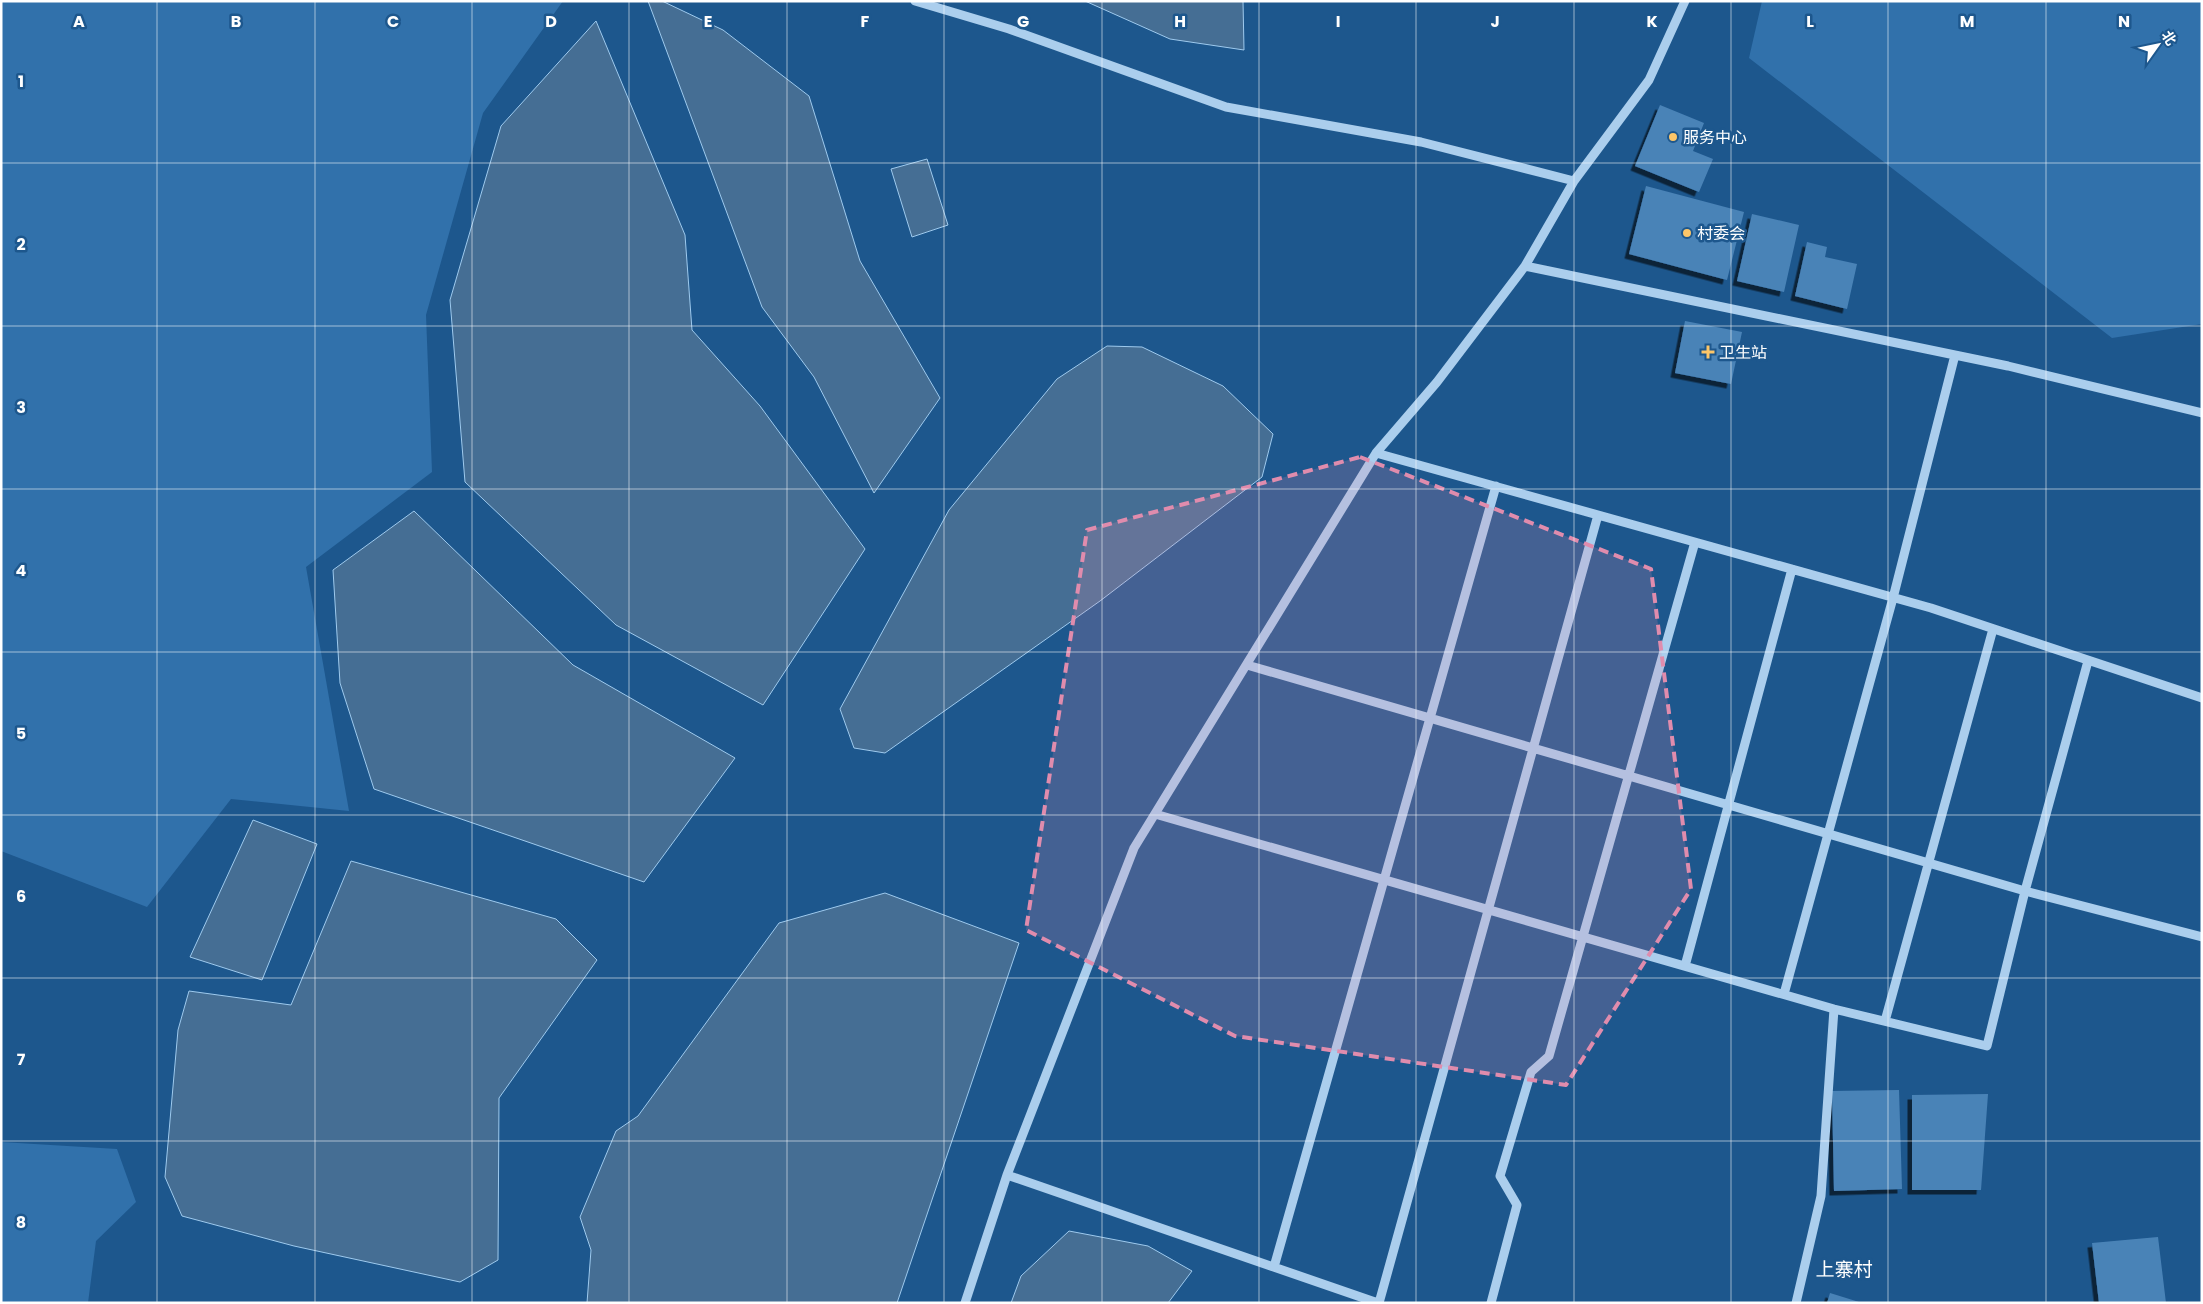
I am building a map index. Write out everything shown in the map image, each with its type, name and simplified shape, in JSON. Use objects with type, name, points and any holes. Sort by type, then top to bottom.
[{"type":"street","points":[[915,1],[1009,29],[1226,107],[1421,142],[1574,181]]},
{"type":"street","points":[[965,1303],[1007,1175],[1134,848],[1376,453],[1437,382],[1525,266],[1574,181],[1649,80],[1685,1]]},
{"type":"street","points":[[1525,266],[1955,355],[2202,413]]},
{"type":"street","points":[[1784,994],[1893,598],[1955,355]]},
{"type":"street","points":[[1376,453],[1893,598],[2202,698]]},
{"type":"street","points":[[1274,1267],[1496,486]]},
{"type":"street","points":[[1007,1175],[1378,1303],[1598,515]]},
{"type":"street","points":[[1491,1303],[1517,1205],[1500,1176],[1531,1072],[1549,1056],[1695,542]]},
{"type":"street","points":[[1686,966],[1792,569]]},
{"type":"street","points":[[1885,1021],[1993,629]]},
{"type":"street","points":[[1155,814],[1834,1009],[1988,1046],[2025,891],[2088,661]]},
{"type":"street","points":[[1247,664],[2025,891],[2202,937]]},
{"type":"street","points":[[1796,1303],[1821,1196],[1834,1009]]},
{"type":"highlighted area","points":[[1360,457],[1651,569],[1691,889],[1566,1085],[1235,1036],[1026,930],[1087,530]]},
{"type":"shaded area","points":[[1,1],[563,1],[483,113],[426,315],[432,472],[306,567],[349,811],[231,799],[147,907],[1,851]]},
{"type":"shaded area","points":[[648,1],[662,1],[723,30],[809,96],[860,261],[940,398],[874,493],[814,377],[762,307]]},
{"type":"shaded area","points":[[1085,1],[1243,1],[1244,50],[1170,39]]},
{"type":"shaded area","points":[[1762,1],[2202,1],[2202,324],[2112,338],[1749,58]]},
{"type":"shaded area","points":[[596,21],[685,235],[692,330],[760,406],[865,549],[763,705],[616,625],[465,482],[450,300],[501,126]]},
{"type":"shaded area","points":[[927,159],[948,225],[912,237],[891,169]]},
{"type":"shaded area","points":[[1107,346],[1142,347],[1223,386],[1273,434],[1262,477],[1100,601],[885,753],[854,748],[840,709],[949,510],[1057,379]]},
{"type":"shaded area","points":[[414,511],[573,665],[735,758],[644,882],[374,789],[340,683],[333,570]]},
{"type":"shaded area","points":[[253,820],[317,844],[262,980],[190,957]]},
{"type":"shaded area","points":[[351,861],[556,919],[597,960],[499,1098],[498,1260],[460,1282],[294,1246],[182,1216],[165,1177],[178,1030],[189,991],[291,1005]]},
{"type":"shaded area","points":[[885,893],[1019,943],[897,1303],[587,1303],[591,1250],[580,1217],[616,1131],[638,1116],[779,923]]},
{"type":"shaded area","points":[[1,1142],[117,1149],[136,1202],[96,1241],[88,1303],[1,1303]]},
{"type":"shaded area","points":[[1069,1231],[1148,1246],[1192,1271],[1168,1303],[1011,1303],[1021,1276]]},
{"type":"building","name":"服务中心","points":[[1660,105],[1704,123],[1693,151],[1713,159],[1699,192],[1635,166]]},
{"type":"building","name":"村委会","points":[[1646,186],[1744,212],[1727,280],[1629,254]]},
{"type":"building","points":[[1752,214],[1799,225],[1784,292],[1737,281]]},
{"type":"building","points":[[1807,242],[1827,247],[1825,257],[1857,264],[1847,309],[1795,296]]},
{"type":"building","name":"卫生站","points":[[1685,321],[1742,332],[1731,384],[1675,373]]},
{"type":"building","points":[[1899,1090],[1902,1189],[1834,1191],[1832,1091]]},
{"type":"building","points":[[1988,1094],[1981,1190],[1912,1190],[1912,1095]]},
{"type":"building","points":[[2158,1237],[2166,1303],[2099,1303],[2092,1243]]},
{"type":"building","points":[[1830,1293],[1859,1302],[1859,1303],[1827,1303]]},
{"type":"place","name":"服务中心","points":[[1673,137]]},
{"type":"place","name":"村委会","points":[[1687,233]]},
{"type":"place","name":"卫生站","points":[[1708,352]]},
{"type":"district","name":"上寨村","points":[[1844,1269]]}]
